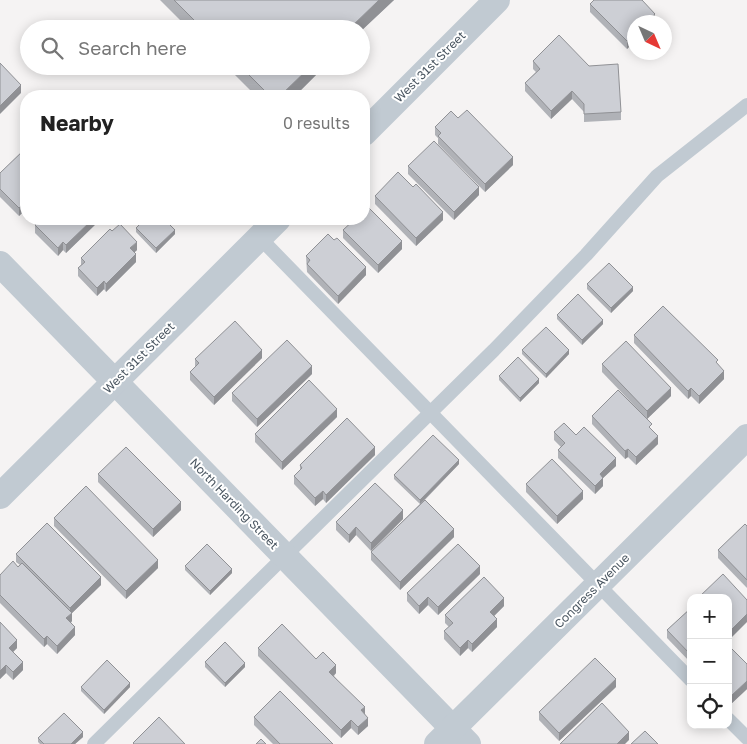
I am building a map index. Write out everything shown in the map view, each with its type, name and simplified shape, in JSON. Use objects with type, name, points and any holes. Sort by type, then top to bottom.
[{"type":"street","name":"West 31st Street","points":[[370,127],[497,0]]},
{"type":"street","name":"West 31st Street","points":[[0,496],[272,225]]},
{"type":"street","name":"North Harding Street","points":[[0,264],[284,556],[452,739]]},
{"type":"street","name":"Congress Avenue","points":[[452,739],[598,585],[747,438]]},
{"type":"lane","points":[[94,744],[494,350],[580,262],[656,176],[747,105]]},
{"type":"lane","points":[[259,238],[687,676]]},
{"type":"lane","points":[[732,723],[747,738]]},
{"type":"building","points":[[174,0],[379,0],[358,20],[194,20]]},
{"type":"building","points":[[594,0],[642,0],[655,14],[627,15],[627,41],[590,4]]},
{"type":"building","points":[[559,35],[589,66],[618,64],[621,112],[584,114],[584,104],[572,91],[551,111],[525,83],[540,69],[533,61]]},
{"type":"building","points":[[0,63],[21,85],[0,106]]},
{"type":"building","points":[[249,75],[302,75],[286,90],[264,90]]},
{"type":"building","points":[[467,110],[513,157],[485,184],[438,136],[441,133],[435,127],[451,111],[458,118]]},
{"type":"building","points":[[434,141],[479,187],[454,212],[408,166]]},
{"type":"building","points":[[20,154],[19,208],[0,189],[0,173]]},
{"type":"building","points":[[398,172],[413,187],[416,184],[443,212],[416,238],[375,196]]},
{"type":"building","points":[[370,209],[402,241],[378,265],[343,230],[348,225],[370,225]]},
{"type":"building","points":[[35,225],[87,225],[66,245],[63,242],[58,248]]},
{"type":"building","points":[[121,225],[137,242],[130,248],[136,254],[106,284],[104,281],[97,288],[78,268],[85,262],[81,258],[110,229],[112,231]]},
{"type":"building","points":[[139,225],[170,225],[175,230],[156,248],[136,228]]},
{"type":"building","points":[[328,234],[334,240],[337,238],[366,267],[338,296],[307,264],[310,260],[306,256]]},
{"type":"building","points":[[609,263],[633,287],[611,308],[587,284]]},
{"type":"building","points":[[578,294],[603,320],[582,340],[557,315]]},
{"type":"building","points":[[663,306],[718,360],[716,362],[724,371],[699,396],[691,388],[688,391],[634,335]]},
{"type":"building","points":[[235,321],[262,350],[214,397],[190,372],[199,363],[195,359]]},
{"type":"building","points":[[546,327],[569,350],[546,374],[522,350]]},
{"type":"building","points":[[287,340],[312,366],[257,419],[232,393]]},
{"type":"building","points":[[626,341],[671,388],[647,411],[602,364]]},
{"type":"building","points":[[518,357],[539,379],[520,398],[499,376]]},
{"type":"building","points":[[309,380],[337,409],[282,462],[255,434]]},
{"type":"building","points":[[618,390],[652,424],[649,427],[658,436],[636,457],[628,449],[625,451],[592,416]]},
{"type":"building","points":[[347,418],[375,447],[326,495],[323,491],[315,498],[294,476],[302,468],[300,465]]},
{"type":"building","points":[[564,423],[576,435],[584,427],[616,458],[600,474],[603,478],[595,486],[558,450],[565,443],[554,432]]},
{"type":"building","points":[[433,435],[459,460],[420,500],[394,475]]},
{"type":"building","points":[[126,447],[181,502],[153,529],[98,474]]},
{"type":"building","points":[[552,459],[583,491],[557,516],[526,484]]},
{"type":"building","points":[[375,483],[403,510],[371,543],[356,527],[349,535],[336,522]]},
{"type":"building","points":[[86,486],[158,560],[126,591],[54,518]]},
{"type":"building","points":[[425,500],[454,529],[400,582],[371,552]]},
{"type":"building","points":[[47,523],[101,577],[70,608],[16,554]]},
{"type":"building","points":[[745,524],[747,526],[747,580],[718,550]]},
{"type":"building","points":[[207,544],[232,569],[210,591],[185,566]]},
{"type":"building","points":[[458,544],[480,566],[438,607],[428,597],[419,606],[407,593]]},
{"type":"building","points":[[13,561],[18,567],[22,563],[72,613],[66,618],[75,627],[57,646],[47,636],[44,639],[0,595],[0,575]]},
{"type":"building","points":[[723,574],[747,600],[747,614],[732,629],[732,594],[702,594]]},
{"type":"building","points":[[484,577],[504,598],[490,612],[497,619],[472,644],[468,640],[460,648],[444,631],[453,623],[445,615]]},
{"type":"building","points":[[687,612],[687,651],[667,630]]},
{"type":"building","points":[[0,622],[17,640],[9,648],[23,662],[13,672],[6,665],[0,671]]},
{"type":"building","points":[[282,624],[316,659],[323,652],[336,665],[329,672],[365,707],[361,710],[368,718],[358,727],[351,720],[341,730],[258,648]]},
{"type":"building","points":[[225,642],[245,663],[225,683],[205,662]]},
{"type":"building","points":[[732,649],[747,664],[747,681],[732,695]]},
{"type":"building","points":[[595,658],[616,679],[559,733],[539,712]]},
{"type":"building","points":[[107,660],[130,683],[104,710],[81,687]]},
{"type":"building","points":[[280,691],[333,744],[280,744],[254,717]]},
{"type":"building","points":[[602,703],[629,732],[617,744],[560,744]]},
{"type":"building","points":[[64,713],[83,732],[71,744],[44,744],[38,738]]},
{"type":"building","points":[[159,717],[185,744],[133,743]]},
{"type":"building","points":[[645,731],[658,744],[631,744]]},
{"type":"building","points":[[261,739],[266,744],[256,744]]}]
